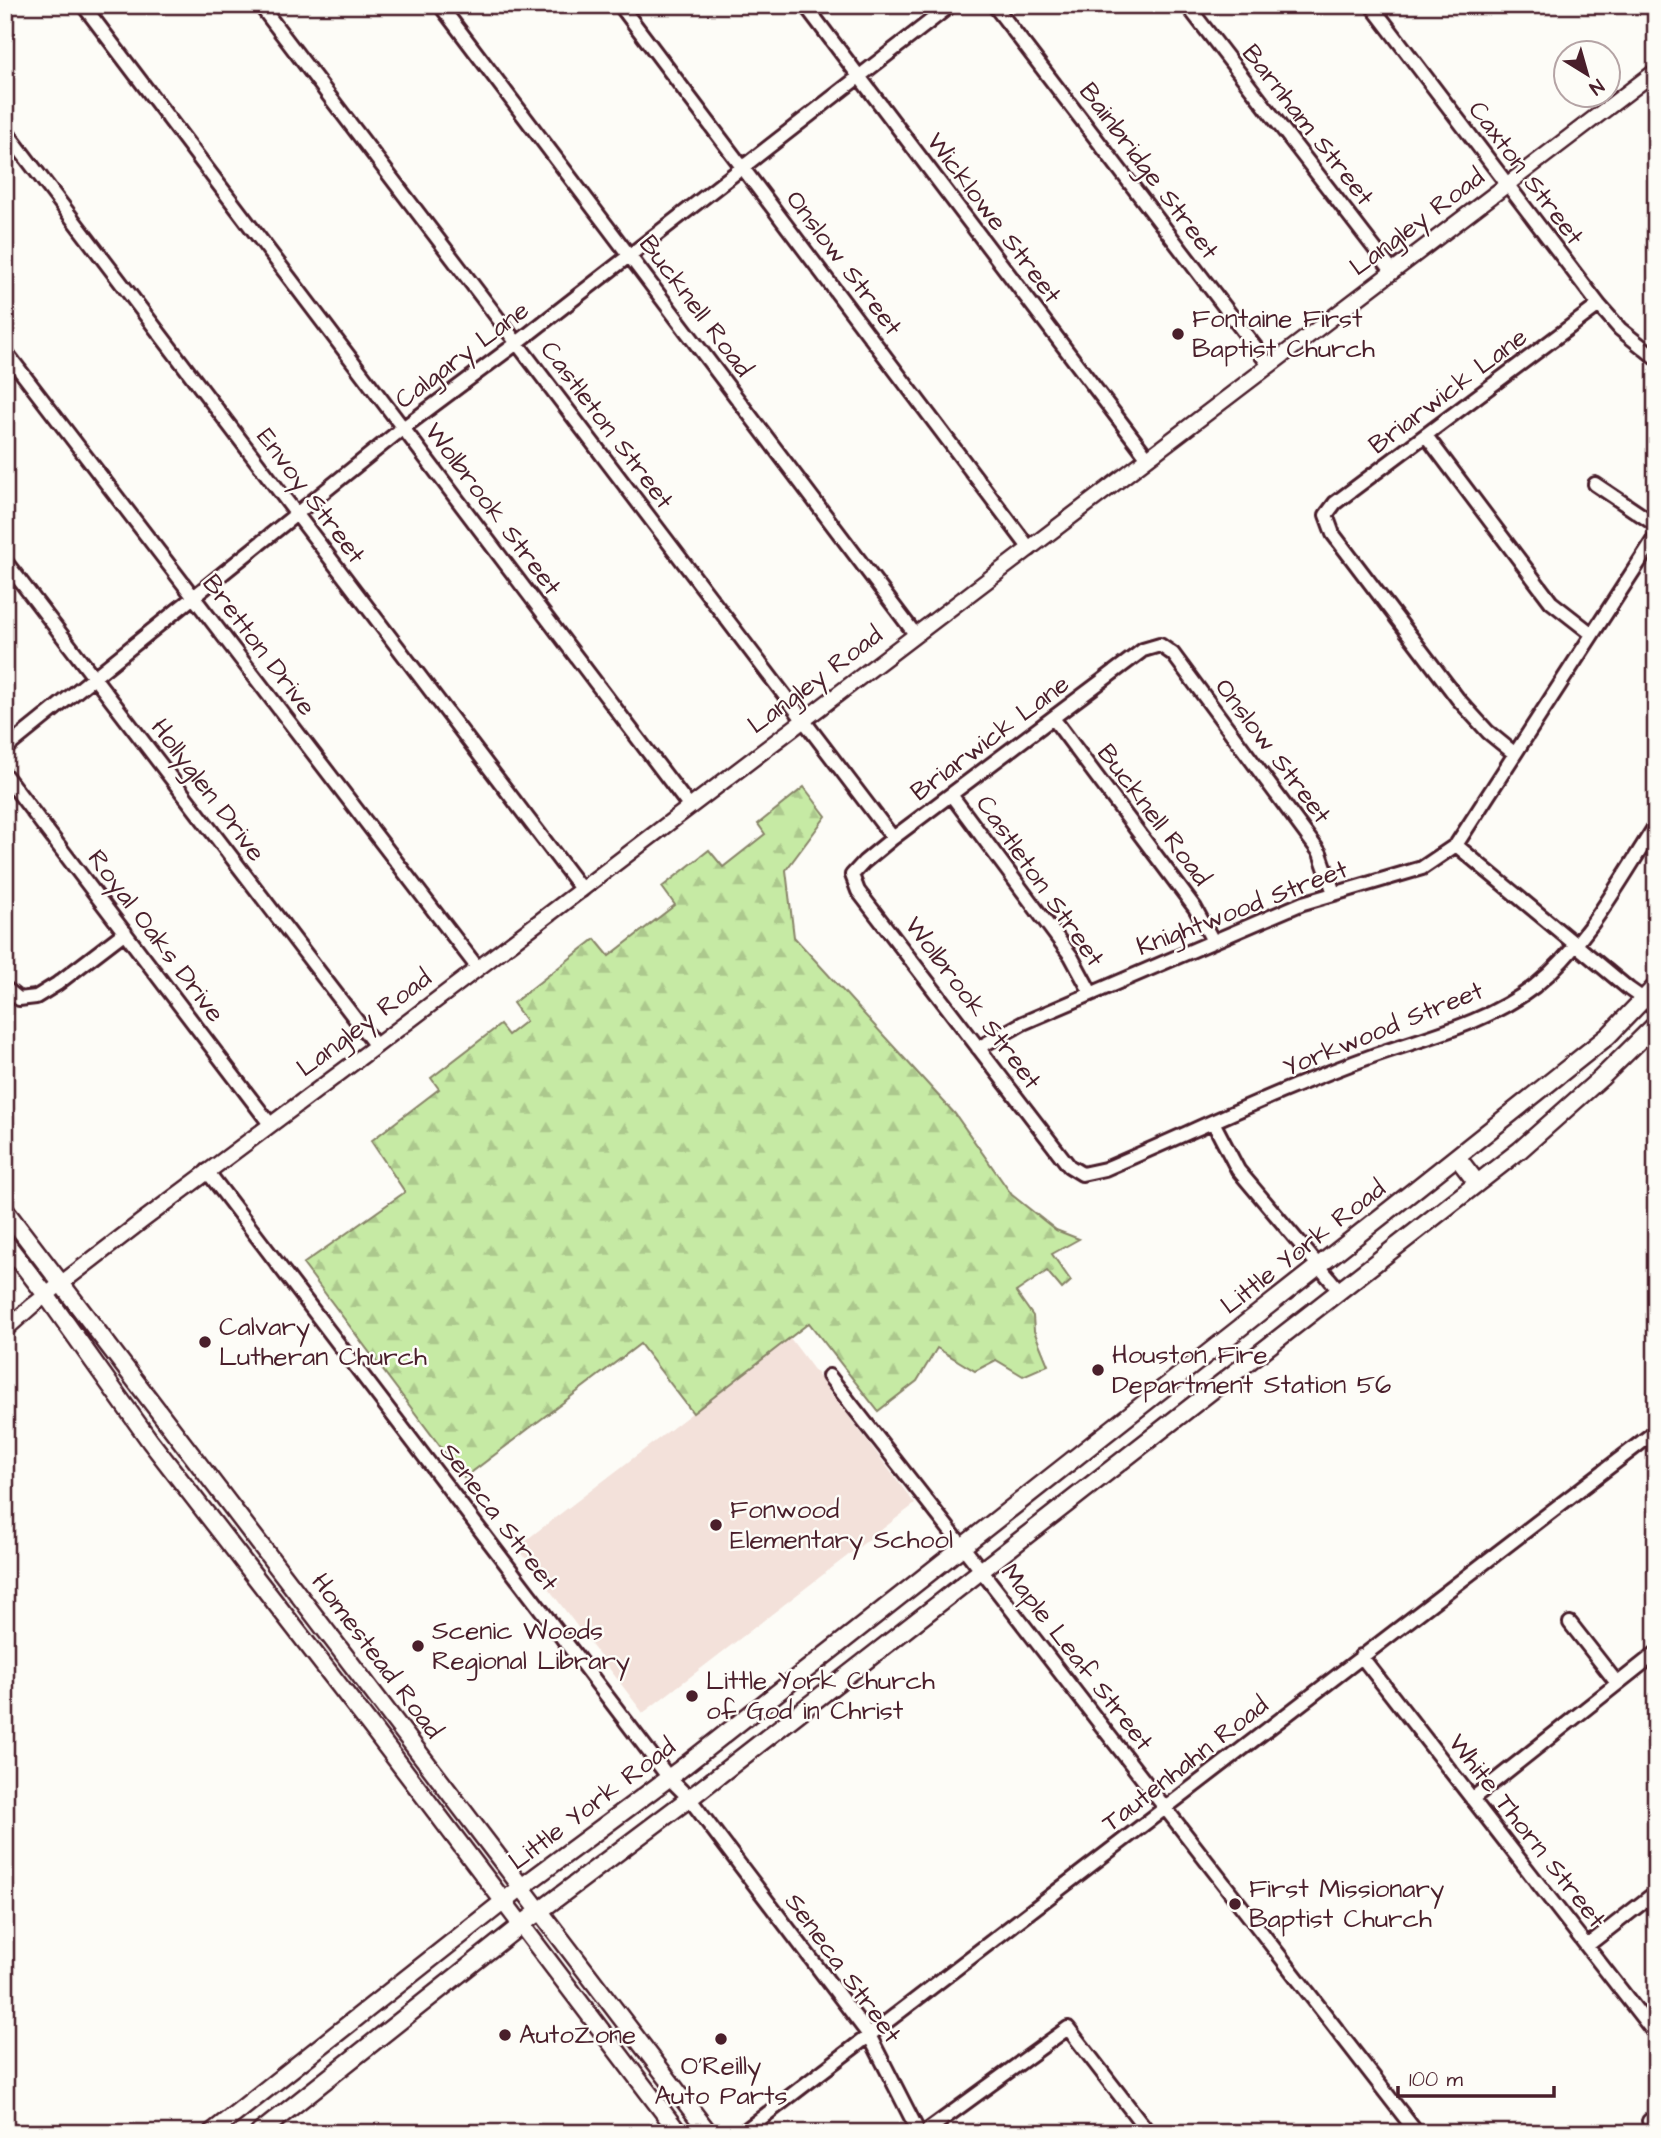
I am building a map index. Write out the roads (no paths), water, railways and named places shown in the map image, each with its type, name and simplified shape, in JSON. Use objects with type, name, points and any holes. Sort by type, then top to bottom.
[{"type":"main road","name":"Little York Road","points":[[211,2133],[523,1886],[669,1777],[963,1547],[1457,1157],[1649,1004],[1656,986]]},
{"type":"main road","name":"Little York Road","points":[[259,2133],[522,1925],[689,1798],[1520,1150],[1656,1024]]},
{"type":"main road","points":[[1537,1092],[1556,1117]]},
{"type":"main road","points":[[1457,1157],[1477,1183]]},
{"type":"main road","name":"Homestead Road","points":[[5,1210],[709,2133]]},
{"type":"main road","name":"Homestead Road","points":[[5,1242],[150,1441],[373,1729],[678,2133]]},
{"type":"main road","points":[[1142,1406],[1161,1430]]},
{"type":"main road","points":[[150,1441],[168,1424]]},
{"type":"main road","points":[[1106,1434],[1124,1459]]},
{"type":"main road","points":[[373,1729],[391,1716]]},
{"type":"main road","points":[[348,2025],[366,2048]]},
{"type":"street","name":"Wolbrook Street","points":[[83,5],[690,806]]},
{"type":"street","name":"Castleton Street","points":[[260,5],[894,838]]},
{"type":"street","name":"Bucknell Road","points":[[440,5],[915,634]]},
{"type":"street","name":"Onslow Street","points":[[620,5],[1030,549]]},
{"type":"street","name":"Wicklowe Street","points":[[804,5],[1148,458]]},
{"type":"street","name":"Calgary Lane","points":[[5,749],[403,428],[517,343],[951,5]]},
{"type":"street","name":"Bainbridge Street","points":[[994,5],[1269,365]]},
{"type":"street","name":"Barnham Street","points":[[1187,5],[1392,271]]},
{"type":"street","name":"Caxton Street","points":[[1371,5],[1599,305],[1620,330],[1656,358]]},
{"type":"street","name":"Langley Road","points":[[5,1330],[61,1283],[207,1171],[582,890],[1656,71]]},
{"type":"street","name":"Envoy Street","points":[[5,130],[582,890]]},
{"type":"street","name":"Briarwick Lane","points":[[1516,754],[1488,732],[1458,699],[1334,534],[1326,515],[1335,503],[1599,305]]},
{"type":"street","name":"Bretton Drive","points":[[5,351],[477,967]]},
{"type":"street","points":[[1427,436],[1551,602],[1592,634]]},
{"type":"street","points":[[1595,484],[1656,525]]},
{"type":"street","name":"Knightwood Street","points":[[978,1048],[1023,1023],[1213,941],[1334,893],[1422,868],[1456,845],[1656,537]]},
{"type":"street","name":"Hollyglen Drive","points":[[5,561],[376,1046]]},
{"type":"street","name":"Onslow Street","points":[[1160,645],[1173,654],[1320,853],[1334,893]]},
{"type":"street","name":"Briarwick Lane","points":[[852,875],[894,838],[1143,650],[1160,645]]},
{"type":"street","name":"Bucknell Road","points":[[1053,718],[1195,908],[1213,941]]},
{"type":"street","name":"Royal Oaks Drive","points":[[5,775],[270,1124]]},
{"type":"street","name":"Castleton Street","points":[[952,796],[1071,956],[1091,993]]},
{"type":"street","name":"Yorkwood Street","points":[[1062,1157],[1069,1166],[1082,1174],[1105,1169],[1375,1055],[1436,1036],[1486,1016],[1534,986],[1576,945],[1656,825]]},
{"type":"street","points":[[1456,845],[1649,1004]]},
{"type":"street","name":"Wolbrook Street","points":[[852,875],[858,891],[1062,1157]]},
{"type":"street","points":[[5,988],[19,999],[36,997],[125,932]]},
{"type":"street","points":[[1213,1122],[1238,1170],[1339,1290]]},
{"type":"street","name":"Seneca Street","points":[[207,1171],[869,2035],[921,2133]]},
{"type":"street","name":"Maple Leaf Street","points":[[829,1376],[1417,2133]]},
{"type":"street","name":"Tautenhahn Road","points":[[742,2133],[1656,1431]]},
{"type":"street","points":[[1570,1623],[1617,1683]]},
{"type":"street","points":[[1472,1798],[1656,1653]]},
{"type":"street","name":"White Thorn Street","points":[[1362,1656],[1656,2035]]},
{"type":"street","points":[[1588,1945],[1656,1892]]},
{"type":"street","points":[[921,2133],[1068,2028],[1149,2133]]},
{"type":"place","name":"Fontaine First Baptist Church","points":[[1178,334]]},
{"type":"place","name":"Calvary Lutheran Church","points":[[205,1342]]},
{"type":"place","name":"Houston Fire Department Station 56","points":[[1098,1370]]},
{"type":"place","name":"Fonwood Elementary School","points":[[716,1525]]},
{"type":"place","name":"Scenic Woods Regional Library","points":[[418,1646]]},
{"type":"place","name":"Little York Church of God in Christ","points":[[692,1696]]},
{"type":"place","name":"First Missionary Baptist Church","points":[[1235,1904]]},
{"type":"place","name":"AutoZone","points":[[505,2035]]},
{"type":"place","name":"O'Reilly Auto Parts","points":[[721,2039]]}]
